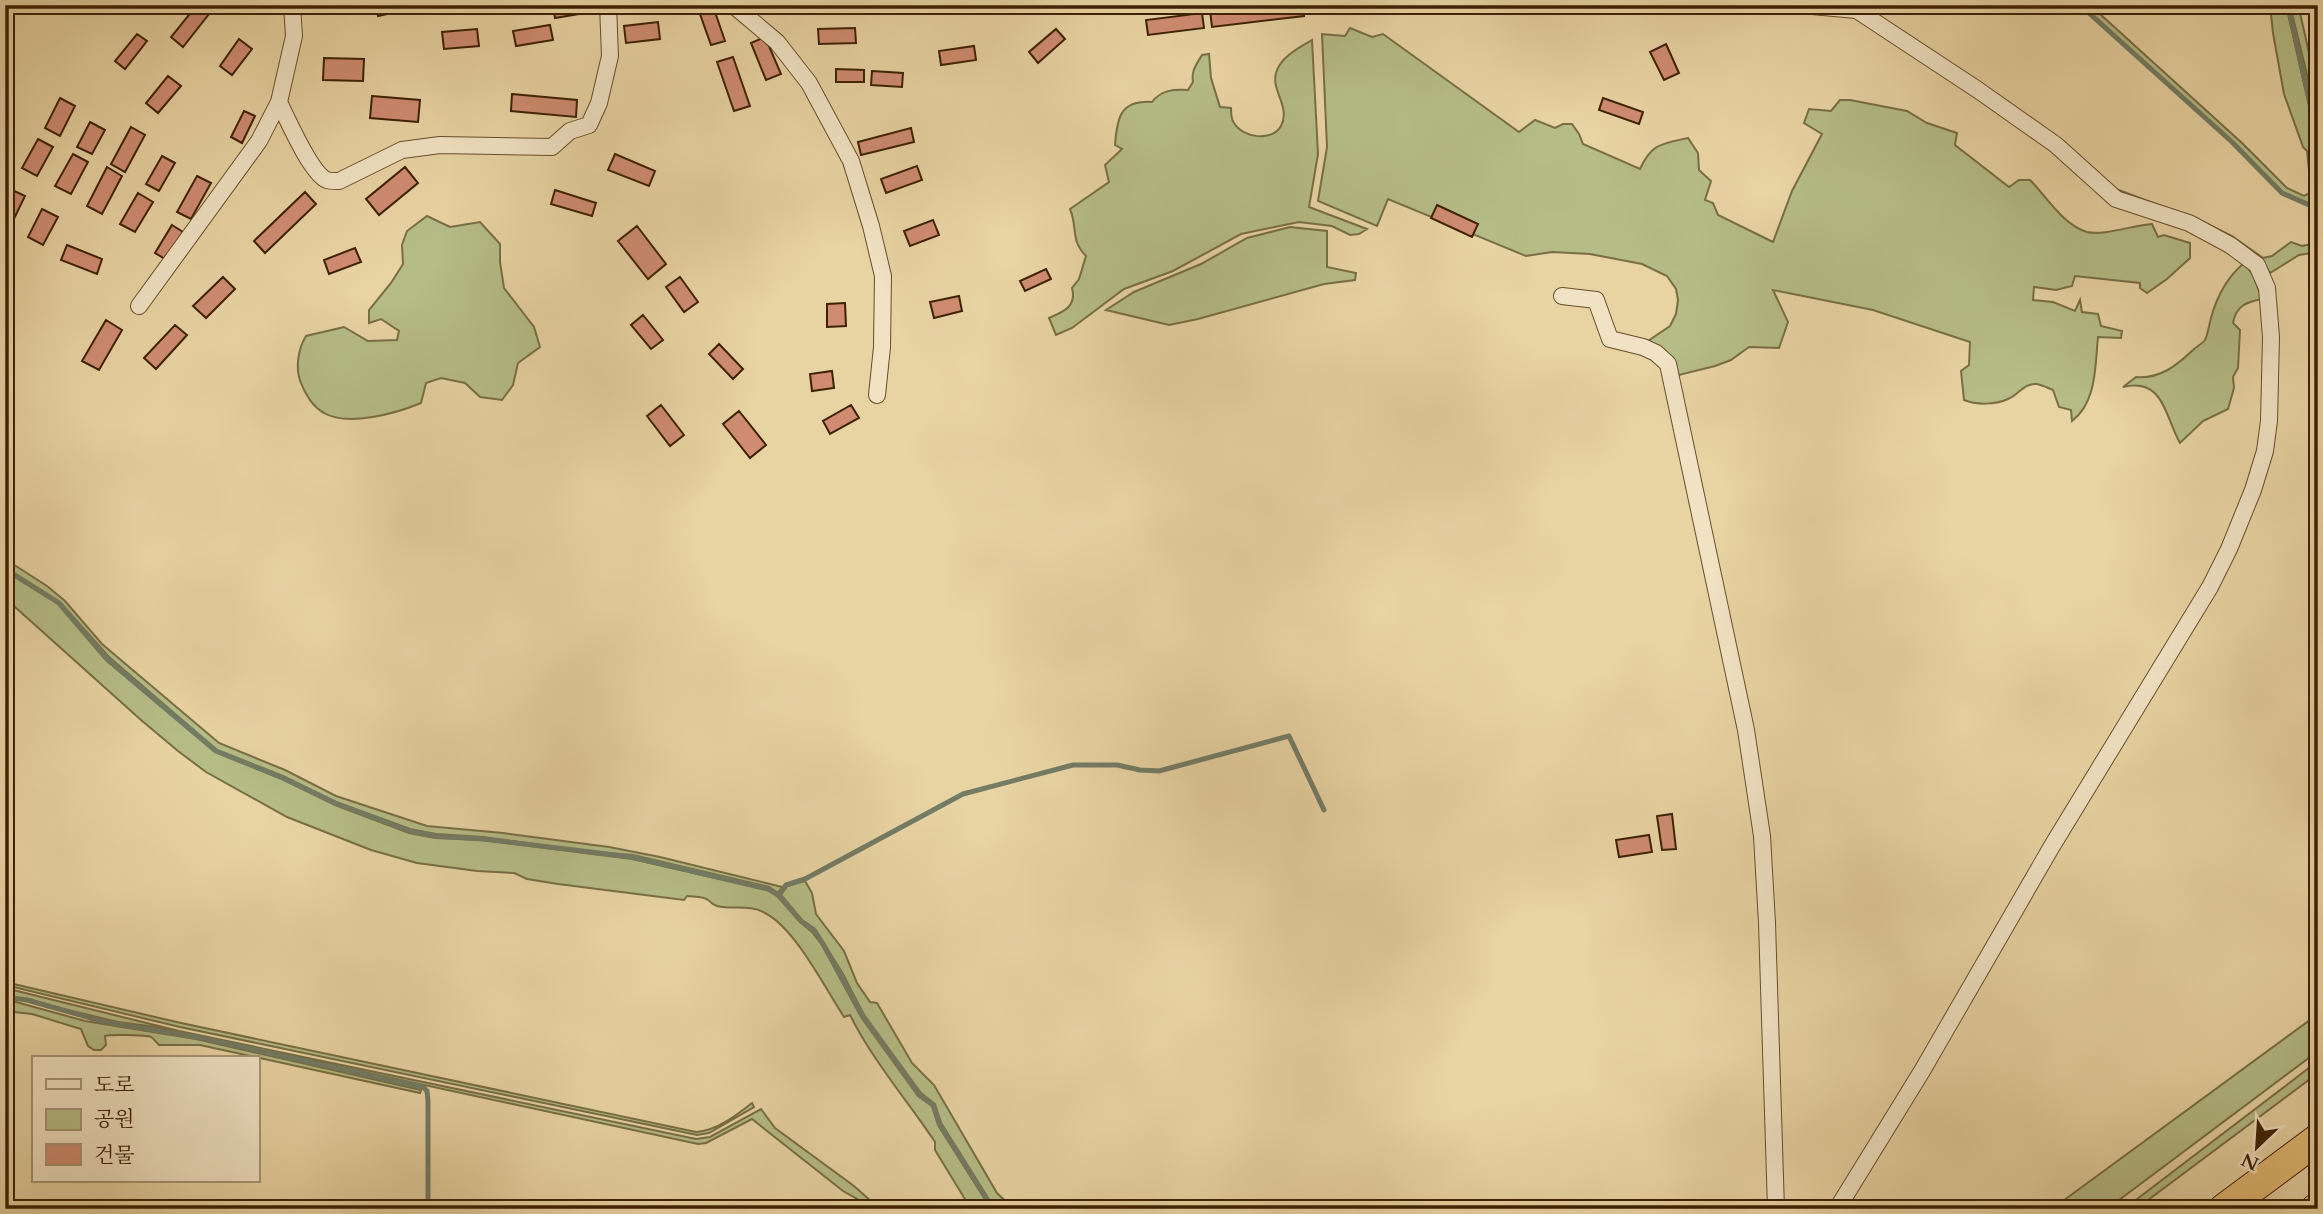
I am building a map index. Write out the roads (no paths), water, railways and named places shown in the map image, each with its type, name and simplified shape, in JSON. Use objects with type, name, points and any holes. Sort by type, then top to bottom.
[{"type":"highway","points":[[2224,1209],[2318,1139]]},
{"type":"street","points":[[139,306],[259,142],[279,102],[294,36],[292,5]]},
{"type":"street","points":[[279,102],[316,172],[328,181],[339,181],[402,150],[440,145],[552,147],[570,131],[589,125],[599,103],[610,56],[608,5]]},
{"type":"street","points":[[733,5],[777,42],[808,83],[851,161],[883,276],[882,347],[877,395]]},
{"type":"street","points":[[1837,1209],[1922,1071],[2052,846],[2210,587],[2229,550],[2253,490],[2264,451],[2269,421],[2271,337],[2267,288],[2257,265],[2189,223],[2116,199],[2056,145],[1856,10]]},
{"type":"street","points":[[1562,296],[1597,300],[1610,339],[1656,353],[1668,364],[1674,387],[1696,506],[1746,730],[1762,836],[1768,923],[1776,1209]]},
{"type":"lane","points":[[1756,5],[1856,10]]},
{"type":"waterway","points":[[2080,5],[2232,142],[2282,193],[2318,209]]},
{"type":"waterway","points":[[2288,5],[2318,139]]},
{"type":"waterway","points":[[5,569],[59,603],[107,659],[216,751],[335,803],[410,831],[632,857],[768,889],[779,895],[801,921],[814,930],[863,1016],[920,1095],[933,1105],[940,1124],[993,1209]]},
{"type":"waterway","points":[[779,895],[786,885],[805,879],[963,794],[1073,765],[1117,765],[1159,771],[1289,736],[1324,810]]},
{"type":"waterway","points":[[5,997],[27,1000],[105,1022],[197,1037],[423,1087],[427,1091],[428,1101],[428,1209]]}]
